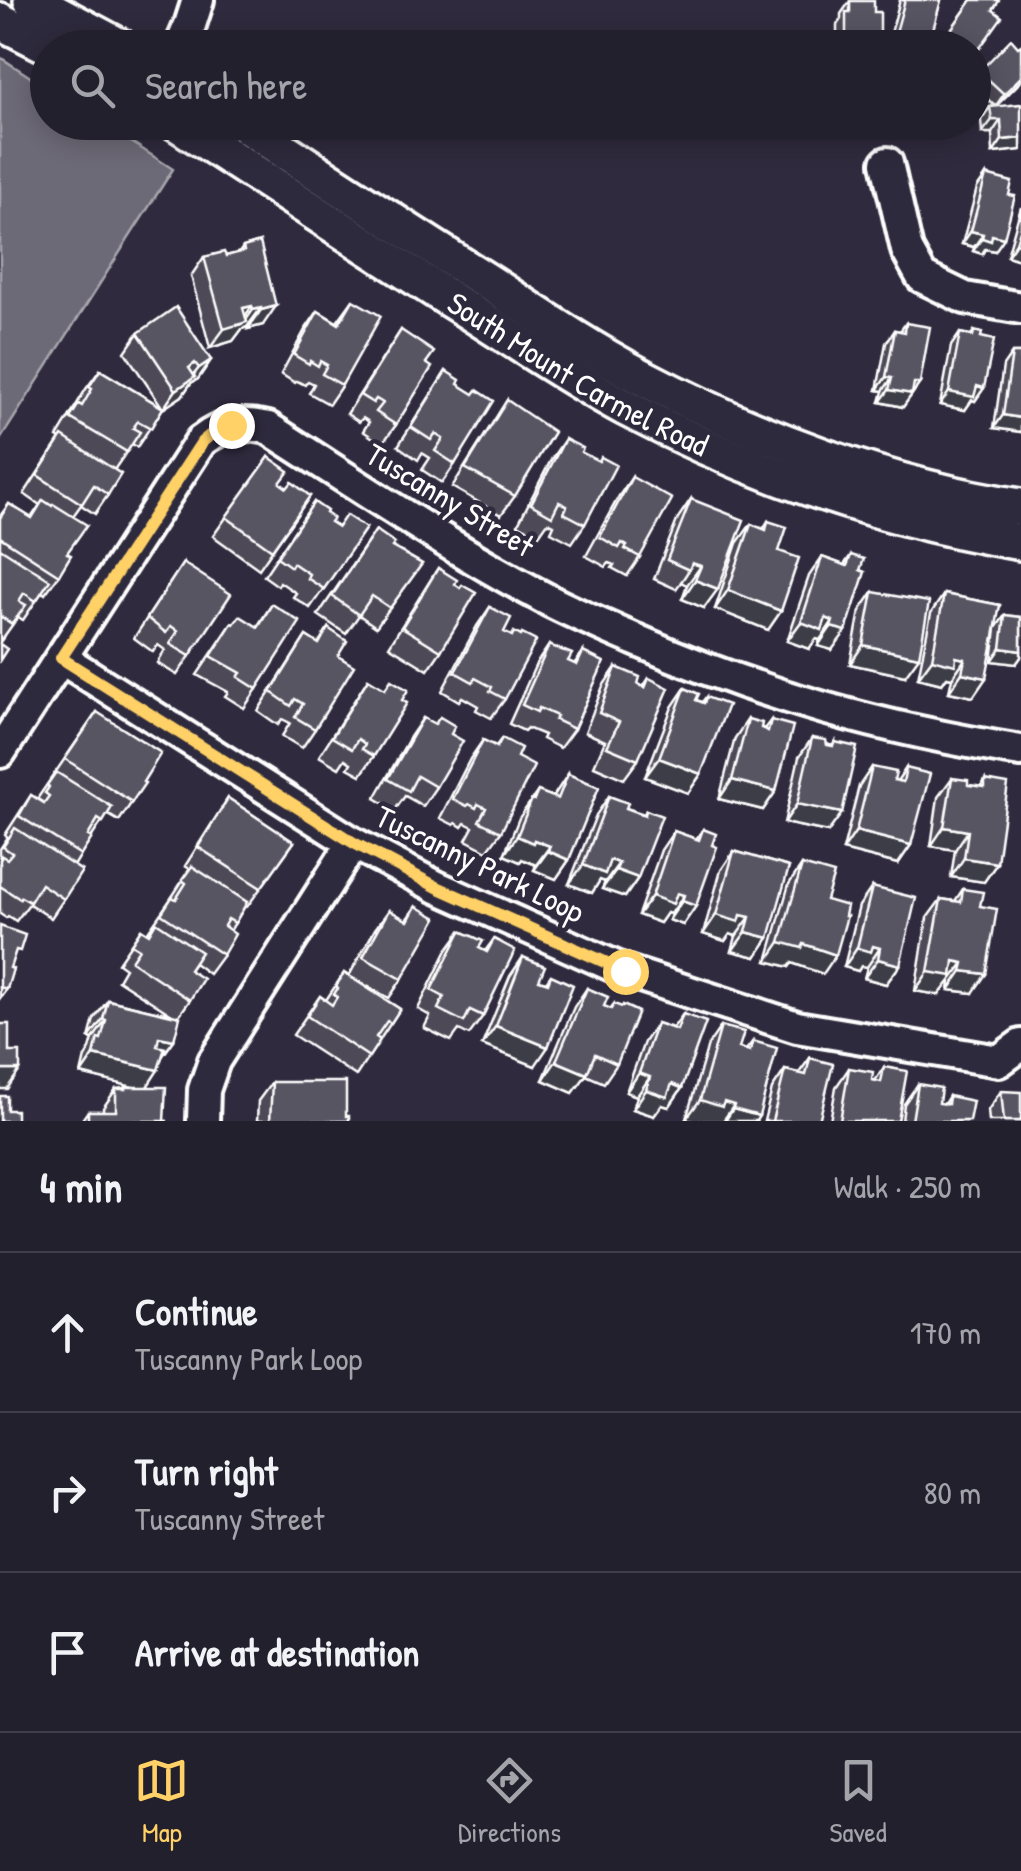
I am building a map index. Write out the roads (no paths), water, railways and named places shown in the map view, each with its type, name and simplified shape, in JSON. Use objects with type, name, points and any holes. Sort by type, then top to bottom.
[{"type":"street","points":[[32,0],[88,30]]},
{"type":"street","points":[[188,30],[198,0]]},
{"type":"street","points":[[0,21],[30,36]]},
{"type":"street","name":"South Mount Carmel Road","points":[[204,140],[625,407],[777,476],[865,508],[958,532],[1021,542]]},
{"type":"street","name":"South Mount Carmel Road","points":[[269,140],[594,350],[685,399],[874,472],[1021,507]]},
{"type":"street","points":[[887,164],[907,250],[922,277],[965,298],[1021,308]]},
{"type":"street","name":"Tuscanny Street","points":[[0,752],[202,442],[215,431],[249,424],[268,428],[535,593],[691,664],[864,720],[1021,751]]},
{"type":"street","name":"Tuscanny Park Loop","points":[[61,658],[354,843],[437,887],[625,971],[797,1027],[999,1061],[1021,1044]]},
{"type":"street","points":[[203,1121],[204,1090],[214,1061],[354,843]]}]
